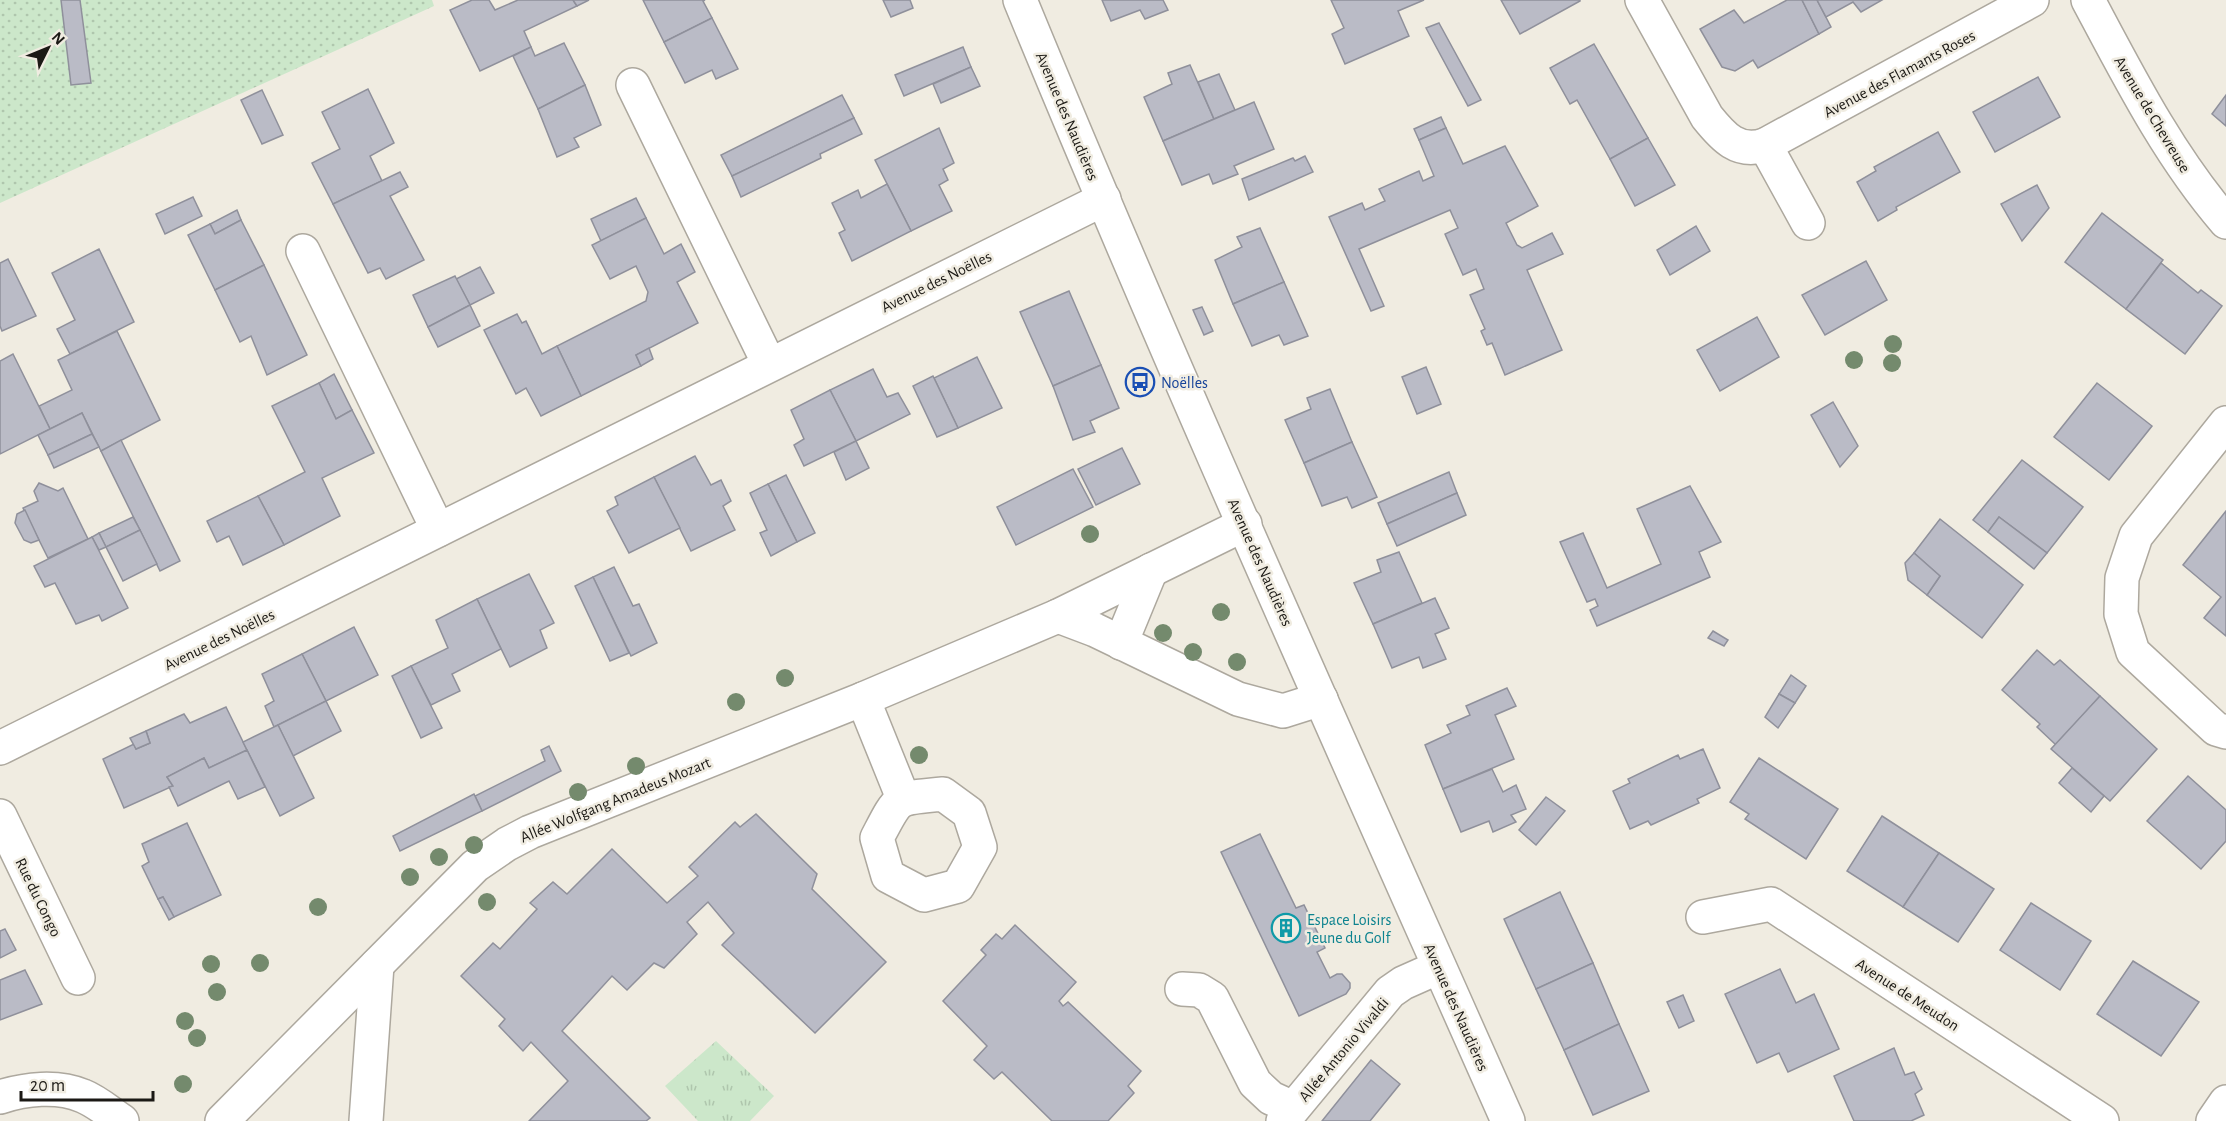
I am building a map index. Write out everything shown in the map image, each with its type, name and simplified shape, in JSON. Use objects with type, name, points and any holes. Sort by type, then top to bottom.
[{"type":"street","name":"Avenue des Naudières","points":[[1020,0],[1245,525],[1508,1121]]},
{"type":"street","name":"Avenue des Flamants Roses","points":[[1642,0],[1707,117],[1719,133],[1736,145],[1752,149],[1765,145],[2032,0]]},
{"type":"street","name":"Avenue de Chevreuse","points":[[2088,0],[2181,164],[2226,222]]},
{"type":"street","points":[[633,85],[769,364]]},
{"type":"street","points":[[1765,145],[1808,223]]},
{"type":"street","name":"Avenue des Noëlles","points":[[0,748],[1104,199]]},
{"type":"street","points":[[303,251],[438,530]]},
{"type":"street","points":[[2226,423],[2136,536],[2122,578],[2121,614],[2133,652],[2216,729],[2226,732]]},
{"type":"street","name":"Allée Wolfgang Amadeus Mozart","points":[[222,1121],[475,866],[507,844],[530,832],[863,699],[1058,616],[1245,525]]},
{"type":"street","points":[[1121,644],[1151,570]]},
{"type":"street","points":[[1058,616],[1095,630],[1238,699],[1262,707],[1283,711],[1322,699]]},
{"type":"street","points":[[863,699],[903,798]]},
{"type":"street","name":"Rue du Congo","points":[[0,816],[78,978]]},
{"type":"street","name":"Avenue de Meudon","points":[[1703,918],[1771,904],[2102,1121]]},
{"type":"street","points":[[366,1121],[377,965]]},
{"type":"street","name":"Allée Antonio Vivaldi","points":[[1288,1115],[1390,992],[1403,982],[1439,967]]},
{"type":"street","points":[[1182,989],[1199,990],[1212,998],[1255,1083],[1288,1115]]},
{"type":"street","points":[[0,1097],[40,1089],[63,1091],[83,1096],[122,1121]]},
{"type":"green space","points":[[0,0],[432,0],[434,6],[0,203]]},
{"type":"green space","points":[[716,1041],[774,1096],[750,1121],[698,1121],[665,1086]]},
{"type":"building","points":[[61,0],[80,0],[91,83],[71,85]]},
{"type":"building","points":[[472,0],[489,0],[495,10],[518,0],[573,0],[577,6],[524,31],[531,47],[480,71],[450,10]]},
{"type":"building","points":[[573,0],[589,0],[577,6]]},
{"type":"building","points":[[643,0],[705,0],[703,1],[712,18],[664,42]]},
{"type":"building","points":[[883,0],[910,0],[913,8],[891,17]]},
{"type":"building","points":[[1102,0],[1163,0],[1168,10],[1145,19],[1140,10],[1111,21]]},
{"type":"building","points":[[1331,0],[1424,0],[1398,11],[1409,36],[1345,64],[1332,34],[1344,28]]},
{"type":"building","points":[[1501,0],[1580,0],[1580,1],[1520,34]]},
{"type":"building","points":[[1787,0],[1802,0],[1819,34],[1758,68],[1753,60],[1735,71],[1722,67],[1700,29],[1734,10],[1744,23]]},
{"type":"building","points":[[1802,0],[1817,0],[1831,27],[1819,34]]},
{"type":"building","points":[[1817,0],[1882,0],[1861,12],[1853,2],[1826,17]]},
{"type":"building","points":[[712,18],[738,69],[716,79],[712,70],[685,83],[664,42]]},
{"type":"building","points":[[1439,23],[1481,100],[1468,106],[1426,28]]},
{"type":"building","points":[[564,43],[585,85],[538,109],[513,56],[531,47],[535,56]]},
{"type":"building","points":[[1594,44],[1648,138],[1610,159],[1577,100],[1570,104],[1550,68]]},
{"type":"building","points":[[963,47],[971,67],[904,96],[895,75]]},
{"type":"building","points":[[1190,65],[1214,119],[1163,141],[1144,97],[1172,84],[1168,73]]},
{"type":"building","points":[[971,67],[980,86],[941,103],[933,84]]},
{"type":"building","points":[[1219,74],[1235,110],[1214,119],[1198,82]]},
{"type":"building","points":[[2038,77],[2060,117],[1995,152],[1973,112]]},
{"type":"building","points":[[585,85],[601,125],[574,138],[579,147],[557,157],[538,109]]},
{"type":"building","points":[[368,89],[394,143],[370,156],[382,181],[333,204],[312,163],[340,149],[322,112]]},
{"type":"building","points":[[262,90],[283,135],[262,144],[241,100]]},
{"type":"building","points":[[842,95],[854,118],[732,176],[721,155]]},
{"type":"building","points":[[2226,95],[2226,126],[2212,114]]},
{"type":"building","points":[[1254,102],[1274,149],[1234,166],[1238,174],[1213,184],[1209,174],[1182,185],[1163,141]]},
{"type":"building","points":[[1441,117],[1446,128],[1419,140],[1414,129]]},
{"type":"building","points":[[854,118],[862,134],[820,154],[821,158],[741,197],[732,176]]},
{"type":"building","points":[[939,128],[954,163],[943,169],[948,180],[939,185],[952,211],[911,231],[875,160]]},
{"type":"building","points":[[1446,128],[1463,164],[1505,146],[1538,206],[1506,223],[1517,245],[1522,248],[1552,233],[1563,254],[1527,270],[1562,350],[1505,375],[1492,343],[1487,345],[1481,331],[1485,329],[1470,295],[1484,289],[1476,269],[1463,275],[1445,234],[1458,228],[1450,210],[1359,249],[1384,306],[1371,311],[1329,217],[1362,203],[1365,210],[1385,201],[1379,189],[1419,171],[1423,181],[1434,176],[1419,140]]},
{"type":"building","points":[[1938,132],[1960,172],[1896,207],[1897,210],[1878,221],[1857,182],[1876,171],[1874,167]]},
{"type":"building","points":[[1648,138],[1675,185],[1635,206],[1610,159]]},
{"type":"building","points":[[1305,156],[1313,172],[1249,200],[1242,179],[1293,158],[1295,161]]},
{"type":"building","points":[[400,172],[408,187],[390,196],[424,260],[386,279],[380,268],[368,273],[333,204]]},
{"type":"building","points":[[887,184],[911,231],[852,261],[839,233],[845,230],[832,203],[858,190],[861,198]]},
{"type":"building","points":[[2037,185],[2049,208],[2022,241],[2001,204]]},
{"type":"building","points":[[193,197],[202,216],[165,234],[156,214]]},
{"type":"building","points":[[636,198],[646,218],[601,241],[591,219]]},
{"type":"building","points":[[237,210],[241,220],[215,234],[210,224]]},
{"type":"building","points":[[2102,213],[2163,260],[2126,309],[2065,262]]},
{"type":"building","points":[[646,218],[664,254],[681,244],[695,272],[677,282],[698,323],[636,355],[641,366],[581,396],[557,346],[646,301],[648,292],[636,266],[610,279],[592,245]]},
{"type":"building","points":[[241,220],[264,265],[215,290],[188,235],[210,224],[215,234]]},
{"type":"building","points":[[1696,226],[1710,251],[1670,275],[1657,250]]},
{"type":"building","points":[[1260,228],[1284,282],[1233,304],[1215,260],[1242,247],[1237,237]]},
{"type":"building","points":[[99,249],[134,322],[70,354],[57,329],[75,320],[52,273]]},
{"type":"building","points":[[8,259],[36,316],[2,331],[0,326],[0,263]]},
{"type":"building","points":[[1866,261],[1887,300],[1825,335],[1802,295]]},
{"type":"building","points":[[2161,263],[2198,293],[2201,290],[2222,306],[2185,354],[2126,309]]},
{"type":"building","points":[[264,265],[307,355],[267,375],[251,336],[240,342],[215,290]]},
{"type":"building","points":[[480,267],[494,293],[470,305],[456,279]]},
{"type":"building","points":[[455,276],[470,305],[428,327],[413,295]]},
{"type":"building","points":[[1284,282],[1308,336],[1284,345],[1279,335],[1252,346],[1233,304]]},
{"type":"building","points":[[1069,291],[1101,365],[1053,386],[1020,312]]},
{"type":"building","points":[[470,305],[480,326],[438,347],[428,327]]},
{"type":"building","points":[[1202,307],[1213,331],[1204,335],[1193,310]]},
{"type":"building","points":[[517,314],[522,323],[526,321],[542,354],[557,346],[581,396],[541,416],[526,388],[516,394],[484,330]]},
{"type":"building","points":[[1757,317],[1779,357],[1720,391],[1697,350]]},
{"type":"building","points":[[117,331],[160,420],[101,451],[82,413],[50,429],[39,406],[72,390],[58,360]]},
{"type":"building","points":[[649,348],[653,359],[641,366],[636,355]]},
{"type":"building","points":[[13,354],[50,429],[0,454],[0,361]]},
{"type":"building","points":[[977,357],[1002,408],[958,428],[934,378]]},
{"type":"building","points":[[1101,365],[1119,408],[1090,421],[1095,432],[1073,440],[1053,386]]},
{"type":"building","points":[[1426,367],[1441,404],[1417,414],[1402,377]]},
{"type":"building","points":[[873,369],[887,397],[898,393],[910,414],[856,441],[830,390]]},
{"type":"building","points":[[334,374],[352,410],[336,419],[319,383]]},
{"type":"building","points":[[933,376],[958,428],[937,437],[913,386]]},
{"type":"building","points":[[319,383],[336,419],[352,410],[374,453],[322,478],[340,516],[284,545],[258,496],[305,472],[272,406]]},
{"type":"building","points":[[2097,383],[2152,426],[2109,480],[2054,437]]},
{"type":"building","points":[[1330,389],[1352,442],[1304,463],[1285,420],[1311,409],[1307,398]]},
{"type":"building","points":[[830,390],[856,441],[804,466],[794,445],[804,439],[791,410]]},
{"type":"building","points":[[1833,402],[1858,446],[1840,467],[1811,415]]},
{"type":"building","points":[[82,413],[92,434],[48,455],[38,435]]},
{"type":"building","points":[[92,434],[99,447],[54,468],[48,455]]},
{"type":"building","points":[[121,440],[180,561],[160,571],[101,451]]},
{"type":"building","points":[[856,441],[869,468],[846,480],[834,452]]},
{"type":"building","points":[[1352,442],[1377,497],[1352,508],[1347,497],[1322,506],[1304,463]]},
{"type":"building","points":[[1122,448],[1140,484],[1096,505],[1078,469]]},
{"type":"building","points":[[695,456],[711,485],[721,480],[731,501],[723,506],[735,530],[691,551],[654,477]]},
{"type":"building","points":[[2022,460],[2083,507],[2047,553],[1999,517],[1988,532],[1973,520]]},
{"type":"building","points":[[1073,469],[1093,507],[1016,545],[997,507]]},
{"type":"building","points":[[1449,472],[1457,493],[1387,524],[1378,503]]},
{"type":"building","points":[[786,475],[815,533],[797,542],[768,484]]},
{"type":"building","points":[[654,477],[680,528],[629,553],[607,511],[618,505],[615,497]]},
{"type":"building","points":[[39,483],[58,491],[63,488],[88,539],[48,558],[23,508],[38,501],[34,491]]},
{"type":"building","points":[[768,484],[797,542],[771,556],[760,533],[767,530],[750,493]]},
{"type":"building","points":[[1690,486],[1721,542],[1699,552],[1710,577],[1597,626],[1590,610],[1598,606],[1595,599],[1587,602],[1560,542],[1583,533],[1607,588],[1661,564],[1637,509]]},
{"type":"building","points":[[1457,493],[1466,515],[1397,546],[1387,524]]},
{"type":"building","points":[[258,496],[284,545],[243,565],[229,536],[217,542],[207,521]]},
{"type":"building","points":[[25,510],[39,540],[31,543],[24,540],[15,523],[17,514]]},
{"type":"building","points":[[2226,511],[2226,636],[2204,618],[2221,597],[2183,565]]},
{"type":"building","points":[[133,517],[140,530],[106,547],[99,533]]},
{"type":"building","points":[[1999,517],[2047,553],[2034,569],[1988,532]]},
{"type":"building","points":[[1940,519],[2023,585],[1982,638],[1927,595],[1940,576],[1914,553]]},
{"type":"building","points":[[140,530],[157,564],[123,581],[106,547]]},
{"type":"building","points":[[99,533],[106,547],[99,550],[92,537]]},
{"type":"building","points":[[92,537],[128,608],[102,621],[99,615],[76,624],[55,583],[45,587],[34,566]]},
{"type":"building","points":[[1399,552],[1422,603],[1373,624],[1354,583],[1381,572],[1377,560]]},
{"type":"building","points":[[1914,553],[1940,576],[1927,595],[1908,580],[1905,563]]},
{"type":"building","points":[[614,567],[633,606],[639,604],[657,643],[631,656],[593,577]]},
{"type":"building","points":[[529,574],[554,623],[540,630],[547,648],[510,667],[477,599]]},
{"type":"building","points":[[593,577],[629,653],[610,661],[575,586]]},
{"type":"building","points":[[1435,598],[1449,628],[1435,634],[1446,659],[1423,668],[1419,657],[1392,668],[1373,624]]},
{"type":"building","points":[[477,599],[501,649],[452,674],[460,691],[431,705],[411,666],[448,648],[436,620]]},
{"type":"building","points":[[354,627],[378,675],[326,701],[302,654]]},
{"type":"building","points":[[1713,631],[1728,640],[1724,646],[1708,638]]},
{"type":"building","points":[[2037,650],[2054,665],[2060,660],[2100,696],[2056,745],[2037,727],[2040,724],[2002,690]]},
{"type":"building","points":[[302,654],[326,701],[274,727],[265,706],[274,701],[262,674]]},
{"type":"building","points":[[411,666],[442,728],[421,738],[392,676]]},
{"type":"building","points":[[1791,675],[1806,686],[1795,703],[1779,694]]},
{"type":"building","points":[[1507,688],[1516,706],[1495,715],[1514,759],[1443,789],[1425,745],[1451,733],[1447,725],[1470,715],[1466,706]]},
{"type":"building","points":[[1779,694],[1795,703],[1778,728],[1765,717]]},
{"type":"building","points":[[2100,696],[2157,749],[2110,801],[2051,749]]},
{"type":"building","points":[[326,701],[341,731],[293,756],[278,725]]},
{"type":"building","points":[[226,707],[247,750],[209,768],[204,758],[167,777],[173,786],[124,808],[103,759],[134,744],[136,749],[150,743],[146,731],[184,714],[190,723]]},
{"type":"building","points":[[278,725],[314,798],[280,816],[243,742]]},
{"type":"building","points":[[146,731],[150,743],[136,749],[130,738]]},
{"type":"building","points":[[549,746],[561,771],[482,811],[475,796],[545,761],[541,750]]},
{"type":"building","points":[[1703,749],[1720,788],[1697,799],[1699,803],[1651,825],[1648,821],[1630,829],[1613,791],[1630,783],[1628,779],[1678,755],[1680,759]]},
{"type":"building","points":[[247,750],[265,787],[238,799],[229,781],[178,806],[169,787],[173,786],[167,777],[204,758],[209,768]]},
{"type":"building","points":[[1759,758],[1838,809],[1806,859],[1745,819],[1749,814],[1730,802]]},
{"type":"building","points":[[2072,768],[2104,796],[2091,812],[2059,783]]},
{"type":"building","points":[[1492,769],[1503,792],[1516,785],[1526,809],[1511,815],[1516,822],[1493,832],[1489,821],[1461,832],[1443,789]]},
{"type":"building","points":[[2188,776],[2226,810],[2226,841],[2201,869],[2147,821]]},
{"type":"building","points":[[474,794],[482,811],[400,851],[393,836]]},
{"type":"building","points":[[1546,797],[1565,811],[1536,845],[1519,830]]},
{"type":"building","points":[[756,814],[817,874],[812,889],[886,962],[815,1033],[722,945],[734,933],[708,902],[687,922],[697,934],[664,968],[654,963],[627,990],[612,976],[562,1031],[650,1118],[646,1121],[529,1121],[568,1081],[531,1042],[523,1051],[499,1026],[505,1019],[461,976],[493,943],[500,949],[537,909],[530,903],[553,882],[567,894],[612,849],[667,903],[698,876],[689,867],[735,822],[740,827]]},
{"type":"building","points":[[1882,816],[1939,853],[1903,907],[1847,871]]},
{"type":"building","points":[[187,823],[221,895],[174,917],[163,897],[158,899],[142,866],[149,862],[142,844]]},
{"type":"building","name":"Espace Loisirs Jeune du Golf","points":[[1260,834],[1296,908],[1304,905],[1325,948],[1317,952],[1330,978],[1342,974],[1350,983],[1346,994],[1299,1016],[1221,852]]},
{"type":"building","points":[[1939,853],[1994,889],[1958,942],[1903,907]]},
{"type":"building","points":[[1560,892],[1593,963],[1536,989],[1504,919]]},
{"type":"building","points":[[163,897],[174,917],[169,920],[158,899]]},
{"type":"building","points":[[2031,903],[2091,941],[2060,990],[2000,950]]},
{"type":"building","points":[[1015,925],[1076,982],[1059,1001],[1063,1006],[1068,1002],[1141,1071],[1128,1086],[1134,1093],[1108,1121],[1052,1121],[1002,1072],[994,1079],[974,1060],[987,1046],[943,1001],[986,955],[981,950],[996,934],[1002,939]]},
{"type":"building","points":[[5,929],[16,950],[0,958],[0,931]]},
{"type":"building","points":[[2133,961],[2199,1002],[2161,1056],[2097,1014]]},
{"type":"building","points":[[1593,963],[1619,1024],[1564,1050],[1536,989]]},
{"type":"building","points":[[1780,969],[1796,1003],[1814,994],[1839,1049],[1788,1072],[1779,1053],[1757,1063],[1725,994]]},
{"type":"building","points":[[25,970],[42,1004],[0,1020],[0,980]]},
{"type":"building","points":[[1683,995],[1694,1021],[1679,1028],[1667,1002]]},
{"type":"building","points":[[1619,1024],[1649,1091],[1593,1115],[1564,1050]]},
{"type":"building","points":[[1894,1048],[1905,1075],[1914,1072],[1922,1089],[1915,1094],[1924,1115],[1911,1121],[1854,1121],[1834,1076]]},
{"type":"building","points":[[1371,1060],[1400,1084],[1370,1121],[1322,1121]]},
{"type":"place","name":"Noëlles","points":[[1140,382]]},
{"type":"place","name":"Espace Loisirs Jeune du Golf","points":[[1286,928]]}]
